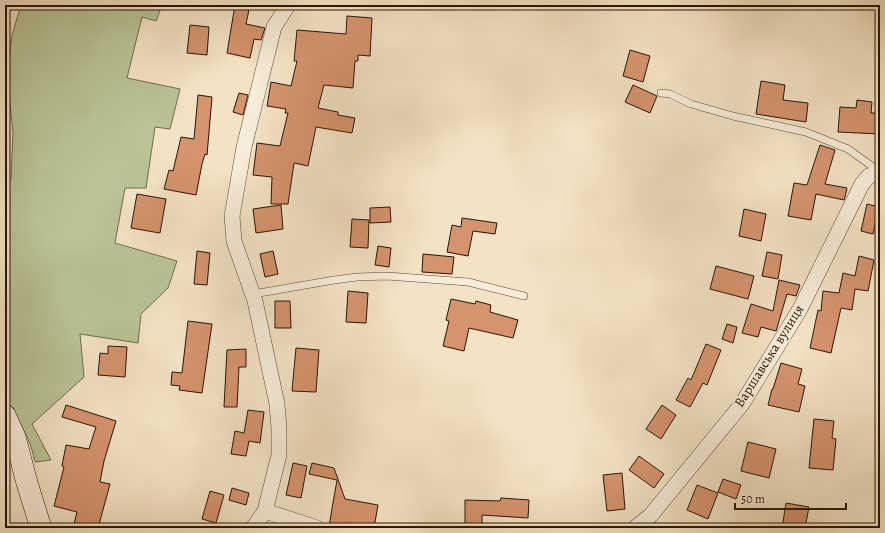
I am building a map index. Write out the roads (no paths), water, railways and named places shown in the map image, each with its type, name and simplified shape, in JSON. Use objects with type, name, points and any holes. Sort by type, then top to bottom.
[{"type":"main road","points":[[5,415],[15,437],[41,528]]},
{"type":"street","points":[[253,528],[265,511],[279,455],[280,428],[276,396],[253,294],[234,242],[232,216],[244,147],[274,27],[288,5]]},
{"type":"street","name":"Варшавська вулиця","points":[[635,528],[651,515],[742,404],[800,309],[862,184],[869,176],[880,172]]},
{"type":"street","points":[[265,511],[317,528]]},
{"type":"lane","points":[[661,94],[670,94],[691,104],[733,116],[806,132],[848,149],[880,172]]},
{"type":"lane","points":[[253,294],[334,280],[357,277],[387,276],[468,282],[524,296]]}]
